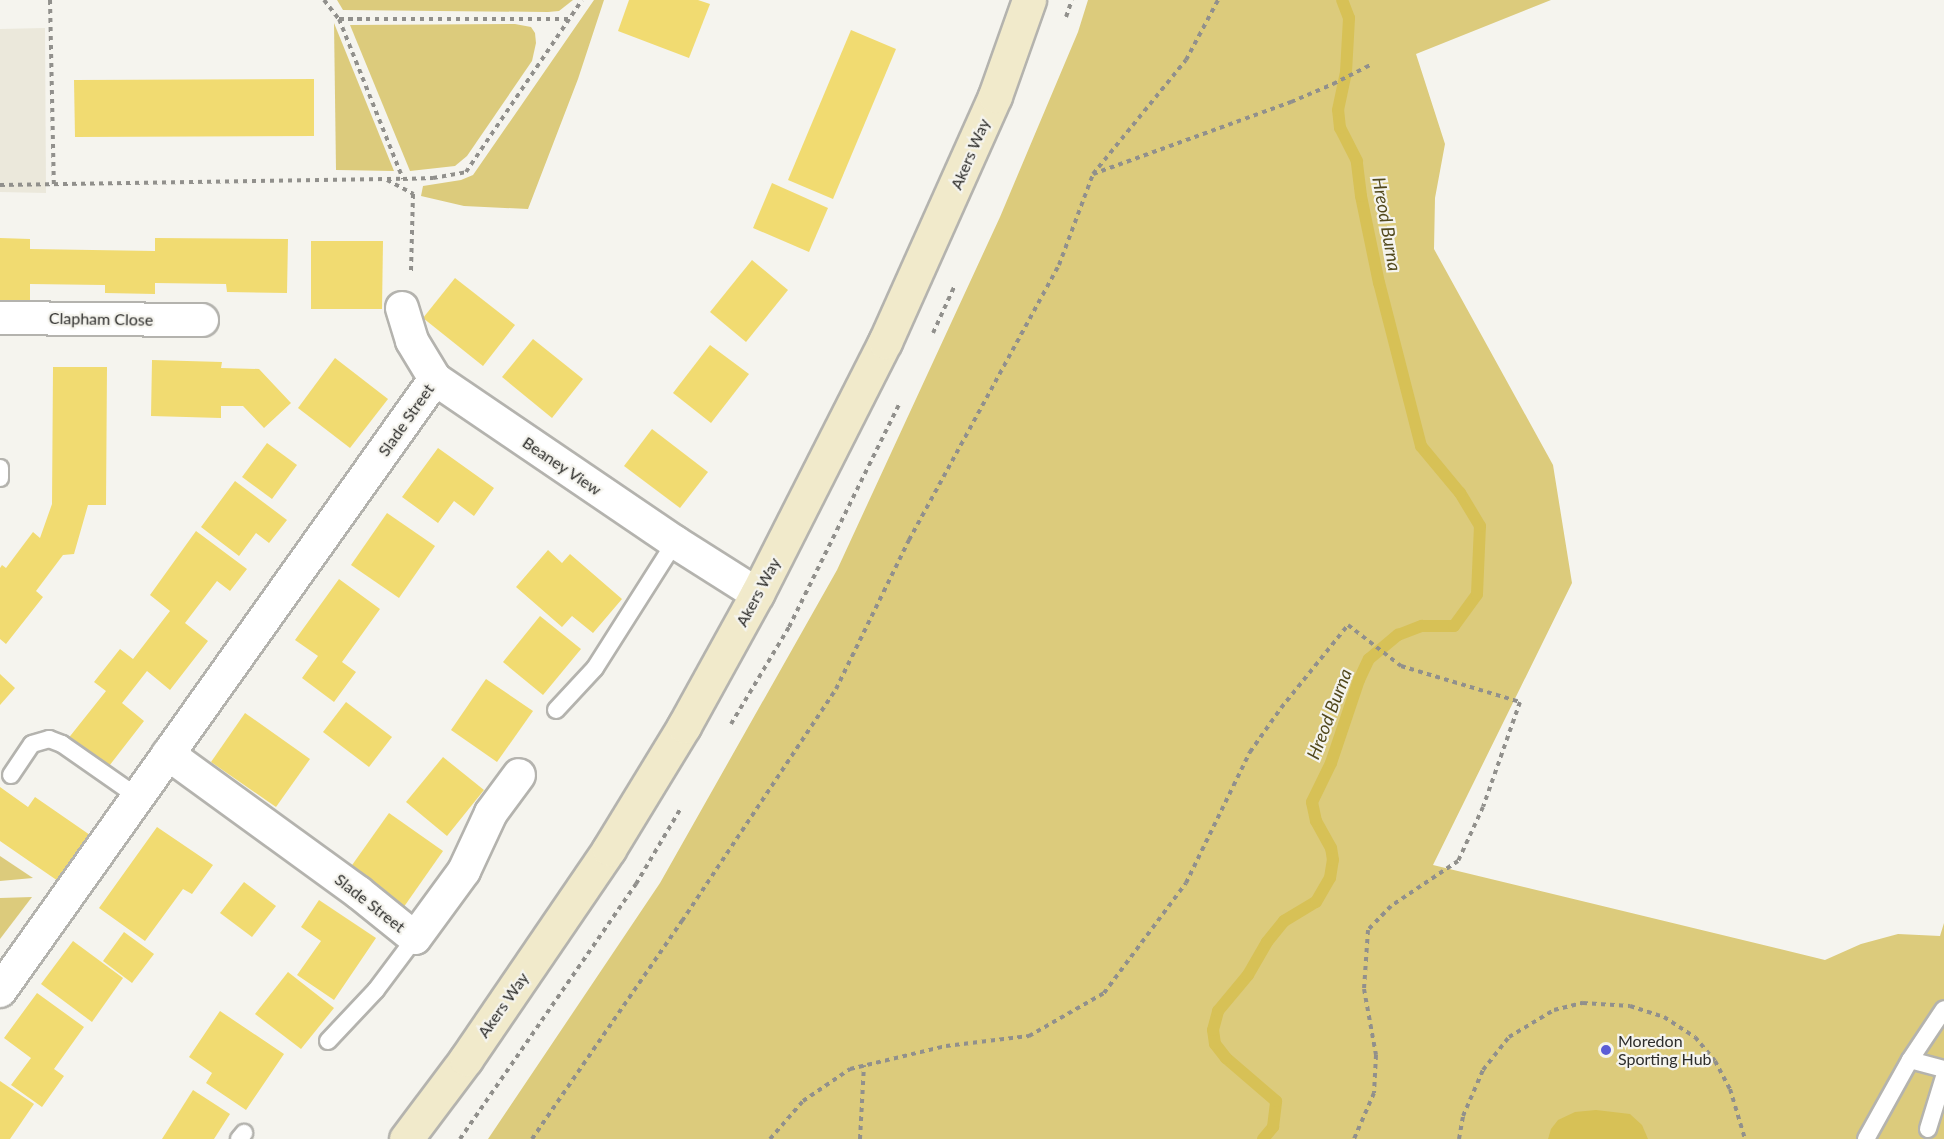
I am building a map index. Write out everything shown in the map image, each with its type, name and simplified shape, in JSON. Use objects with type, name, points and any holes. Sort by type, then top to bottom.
[{"type":"main road","name":"Akers Way","points":[[406,1139],[472,1050],[609,849],[684,726],[757,594],[885,342],[995,96],[1029,0]]},
{"type":"street","name":"Beaney View","points":[[402,308],[412,340],[435,379],[675,542],[757,594]]},
{"type":"street","name":"Clapham Close","points":[[0,318],[202,320]]},
{"type":"street","name":"Slade Street","points":[[0,991],[435,379]]},
{"type":"street","name":"Slade Street","points":[[168,754],[358,892],[415,938],[464,871],[491,813],[519,775]]},
{"type":"lane","points":[[0,468],[0,478]]},
{"type":"lane","points":[[556,710],[595,668],[675,542]]},
{"type":"lane","points":[[11,775],[32,744],[49,739],[62,744],[138,797]]},
{"type":"lane","points":[[328,1041],[376,990],[415,938]]},
{"type":"lane","points":[[1866,1139],[1910,1060],[1944,1009]]},
{"type":"lane","points":[[1910,1060],[1944,1069]]},
{"type":"lane","points":[[1928,1129],[1944,1077]]},
{"type":"path","points":[[50,0],[54,185]]},
{"type":"path","points":[[324,0],[339,19],[403,179]]},
{"type":"path","points":[[0,184],[403,179],[433,178],[466,172],[582,0]]},
{"type":"path","points":[[532,1139],[682,921],[836,689],[909,540],[1059,265],[1093,174],[1186,60],[1218,0]]},
{"type":"path","points":[[339,19],[568,19]]},
{"type":"path","points":[[1093,174],[1333,84],[1372,64]]},
{"type":"path","points":[[386,179],[413,194],[410,285],[402,308]]},
{"type":"path","points":[[770,1139],[803,1101],[850,1069],[946,1046],[1029,1036],[1104,993],[1185,883],[1250,752],[1281,708],[1348,626],[1401,666],[1520,702],[1483,807],[1458,861],[1391,906],[1368,930],[1364,989],[1376,1055],[1374,1093],[1354,1139]]},
{"type":"path","points":[[1459,1139],[1462,1116],[1483,1070],[1509,1037],[1554,1010],[1583,1003],[1630,1006],[1664,1017],[1695,1037],[1715,1061],[1730,1089],[1745,1139]]},
{"type":"path","points":[[860,1139],[864,1065]]},
{"type":"shaded area","points":[[337,0],[573,0],[559,11],[548,12],[343,10]]},
{"type":"shaded area","points":[[594,0],[604,0],[578,79],[528,209],[464,206],[421,196],[423,186],[461,180],[473,175]]},
{"type":"shaded area","points":[[1088,0],[1551,0],[1416,54],[1445,144],[1435,198],[1434,249],[1553,465],[1572,583],[1433,865],[1825,960],[1861,944],[1898,934],[1940,936],[1944,923],[1944,1139],[488,1139],[660,883],[837,570],[1000,217],[1078,32]]},
{"type":"shaded area","points":[[334,23],[394,171],[336,170]]},
{"type":"shaded area","points":[[515,24],[531,27],[535,33],[536,43],[532,61],[467,156],[455,166],[410,171],[350,25]]},
{"type":"shaded area","points":[[45,28],[46,193],[0,192],[0,29]]},
{"type":"shaded area","points":[[0,856],[33,878],[0,881]]},
{"type":"shaded area","points":[[32,897],[0,939],[0,898]]},
{"type":"shaded area","points":[[1596,1110],[1630,1114],[1642,1125],[1648,1139],[1548,1139],[1551,1129],[1558,1120],[1575,1112]]},
{"type":"building","points":[[629,0],[698,0],[710,4],[689,58],[618,31]]},
{"type":"building","points":[[851,30],[896,49],[833,199],[788,180]]},
{"type":"building","points":[[314,79],[314,136],[75,137],[74,80]]},
{"type":"building","points":[[772,183],[828,208],[809,252],[753,228]]},
{"type":"building","points":[[0,238],[30,239],[30,249],[155,251],[155,238],[288,239],[287,293],[227,292],[226,284],[155,283],[155,294],[105,293],[105,285],[30,284],[30,300],[0,300]]},
{"type":"building","points":[[311,241],[383,241],[382,309],[311,309]]},
{"type":"building","points":[[752,260],[788,290],[746,342],[710,312]]},
{"type":"building","points":[[455,278],[515,325],[483,366],[423,318]]},
{"type":"building","points":[[533,339],[583,379],[552,418],[502,377]]},
{"type":"building","points":[[710,345],[749,374],[711,423],[673,393]]},
{"type":"building","points":[[335,358],[388,399],[350,448],[298,408]]},
{"type":"building","points":[[152,360],[222,362],[221,368],[259,369],[291,403],[264,428],[243,406],[221,406],[221,418],[151,416]]},
{"type":"building","points":[[53,367],[107,367],[106,505],[88,505],[74,554],[63,555],[36,591],[43,597],[6,644],[0,639],[0,568],[2,565],[6,568],[33,532],[40,538],[52,504]]},
{"type":"building","points":[[652,429],[708,472],[680,508],[624,466]]},
{"type":"building","points":[[267,443],[297,465],[272,499],[242,477]]},
{"type":"building","points":[[438,448],[494,488],[474,516],[454,501],[438,523],[402,497]]},
{"type":"building","points":[[235,481],[287,520],[269,543],[256,533],[239,556],[201,527]]},
{"type":"building","points":[[387,513],[435,546],[399,598],[351,565]]},
{"type":"building","points":[[196,531],[247,569],[230,591],[217,581],[185,623],[208,641],[170,690],[147,671],[122,703],[144,721],[106,770],[67,740],[106,691],[94,682],[120,649],[133,659],[170,611],[150,595]]},
{"type":"building","points":[[548,550],[562,563],[570,554],[622,599],[593,633],[572,616],[562,627],[516,587]]},
{"type":"building","points":[[339,579],[380,609],[342,662],[356,672],[334,702],[302,678],[318,656],[295,640]]},
{"type":"building","points":[[540,616],[581,649],[543,695],[503,662]]},
{"type":"building","points":[[0,674],[15,688],[0,705]]},
{"type":"building","points":[[486,679],[533,711],[497,762],[451,730]]},
{"type":"building","points":[[346,702],[392,737],[369,767],[323,732]]},
{"type":"building","points":[[245,713],[310,759],[276,807],[211,762]]},
{"type":"building","points":[[443,757],[484,790],[447,836],[406,802]]},
{"type":"building","points":[[0,787],[28,807],[35,797],[90,835],[58,881],[0,841]]},
{"type":"building","points":[[389,813],[443,851],[401,911],[350,868]]},
{"type":"building","points":[[157,827],[213,865],[192,894],[183,889],[145,941],[99,908]]},
{"type":"building","points":[[244,882],[276,906],[252,937],[220,913]]},
{"type":"building","points":[[319,900],[376,938],[334,1000],[297,975],[321,941],[301,927]]},
{"type":"building","points":[[124,932],[154,954],[132,983],[103,961]]},
{"type":"building","points":[[73,941],[123,978],[92,1022],[41,984]]},
{"type":"building","points":[[288,972],[334,1008],[301,1049],[255,1014]]},
{"type":"building","points":[[37,993],[84,1027],[54,1069],[64,1076],[42,1107],[11,1085],[31,1058],[4,1038]]},
{"type":"building","points":[[220,1011],[284,1054],[246,1110],[206,1083],[212,1073],[189,1057]]},
{"type":"building","points":[[0,1081],[34,1104],[10,1139],[0,1139]]},
{"type":"building","points":[[193,1090],[230,1114],[214,1139],[162,1139]]},
{"type":"waterway","name":"Hreod Burna","points":[[1263,1139],[1273,1127],[1276,1101],[1226,1058],[1215,1044],[1213,1030],[1218,1011],[1248,975],[1267,942],[1284,921],[1316,902],[1330,878],[1333,860],[1331,848],[1316,821],[1312,802],[1331,763],[1359,680],[1369,659],[1398,635],[1422,626],[1454,626],[1477,594],[1480,526],[1460,493],[1421,446],[1379,283],[1361,196],[1357,161],[1340,128],[1338,110],[1346,72],[1349,18],[1342,0]]},
{"type":"place","name":"Moredon Sporting Hub","points":[[1606,1050]]}]
